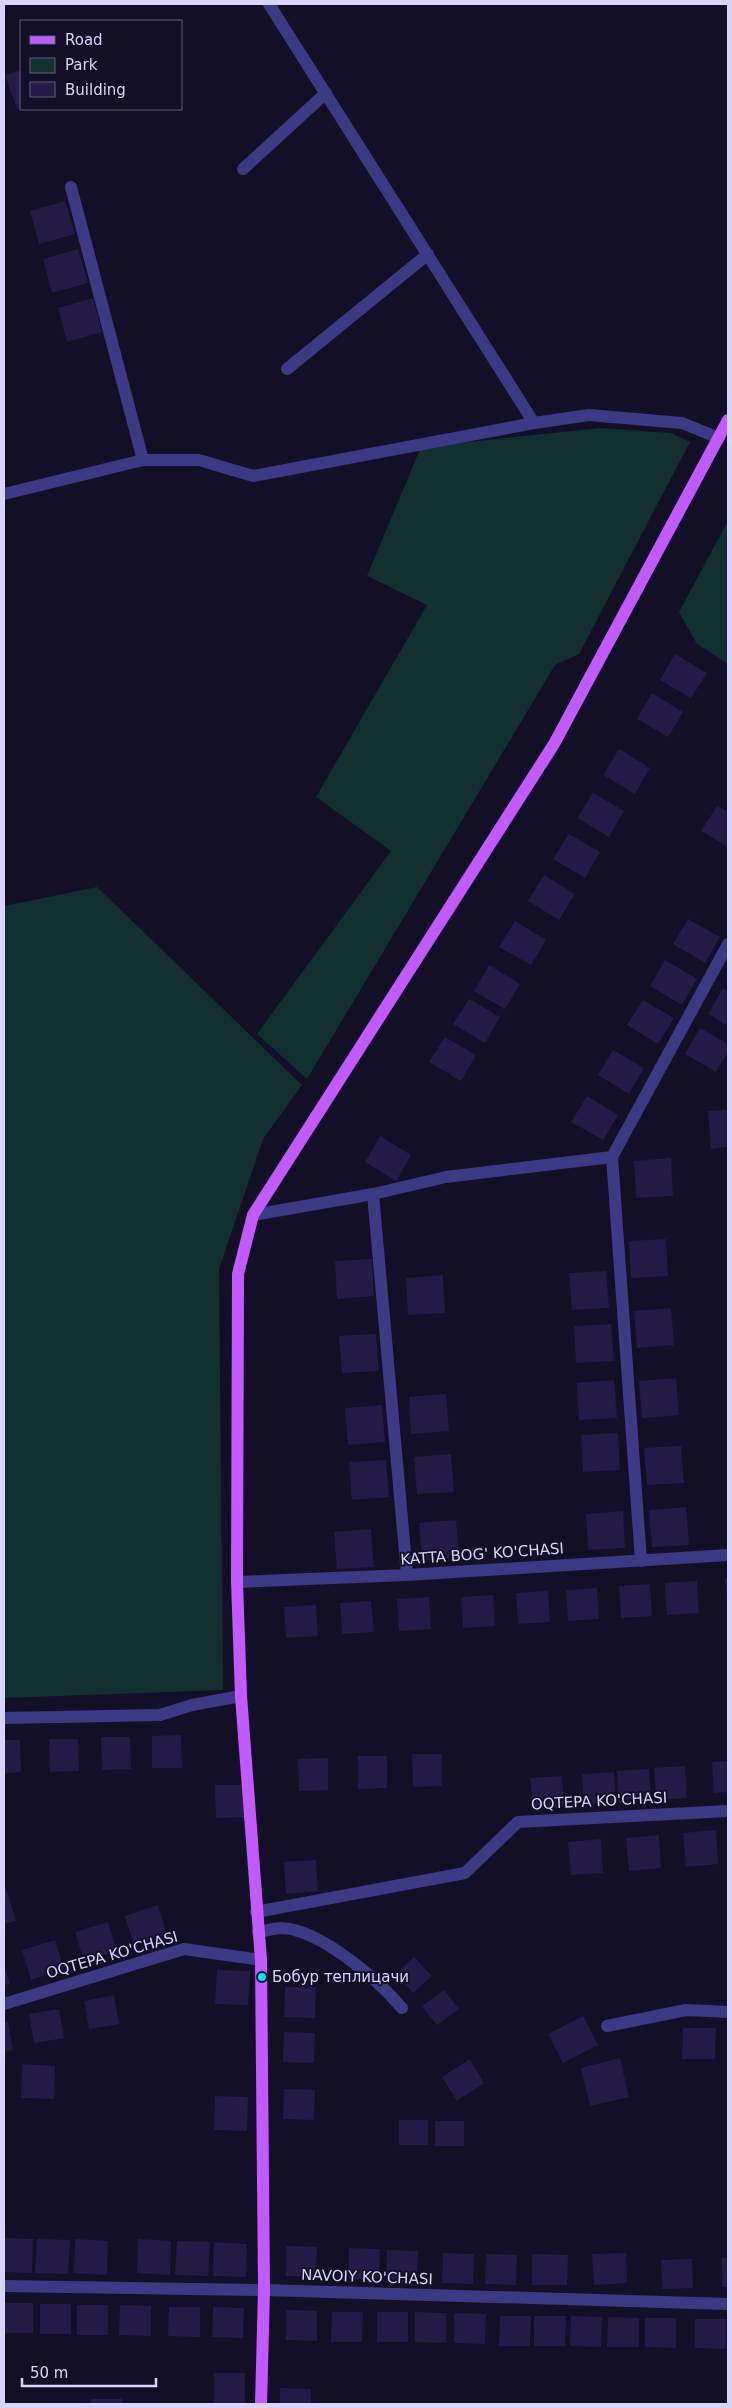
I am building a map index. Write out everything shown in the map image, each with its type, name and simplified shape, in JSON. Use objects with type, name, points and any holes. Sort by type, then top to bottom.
[{"type":"main road","points":[[261,2404],[264,2290],[261,1960],[241,1696],[237,1582],[238,1274],[253,1214],[554,744],[728,420]]},
{"type":"street","points":[[269,4],[534,423]]},
{"type":"street","points":[[243,169],[326,93]]},
{"type":"street","points":[[71,187],[143,460]]},
{"type":"street","points":[[287,369],[428,254]]},
{"type":"street","points":[[4,494],[143,460],[199,460],[253,476],[534,423],[589,415],[682,423],[719,438]]},
{"type":"street","points":[[641,1561],[612,1157],[728,944]]},
{"type":"street","points":[[253,1214],[373,1194],[446,1177],[612,1157]]},
{"type":"street","points":[[373,1194],[407,1576]]},
{"type":"street","name":"KATTA BOG' KO'CHASI","points":[[237,1582],[407,1576],[728,1555]]},
{"type":"street","points":[[4,1718],[160,1715],[192,1705],[241,1696]]},
{"type":"street","name":"OQTEPA KO'CHASI","points":[[256,1912],[465,1873],[518,1822],[728,1811]]},
{"type":"street","points":[[258,1932],[281,1928],[314,1936],[384,1986],[402,2008]]},
{"type":"street","name":"OQTEPA KO'CHASI","points":[[4,2004],[184,1949],[261,1960]]},
{"type":"street","points":[[607,2026],[686,2010],[728,2012]]},
{"type":"street","name":"NAVOIY KO'CHASI","points":[[4,2286],[264,2290],[728,2304]]},
{"type":"green space","points":[[600,428],[671,433],[690,442],[579,654],[555,665],[307,1079],[257,1034],[391,851],[316,797],[427,605],[367,576],[421,447]]},
{"type":"green space","points":[[728,521],[728,664],[697,644],[679,612]]},
{"type":"green space","points":[[97,887],[302,1085],[263,1139],[219,1269],[223,1690],[4,1698],[4,906]]},
{"type":"building","points":[[20,70],[20,108],[17,109],[5,75]]},
{"type":"building","points":[[65,201],[75,234],[39,244],[30,211]]},
{"type":"building","points":[[78,249],[88,283],[52,293],[43,259]]},
{"type":"building","points":[[93,298],[102,332],[67,342],[58,308]]},
{"type":"building","points":[[675,654],[707,673],[691,698],[660,680]]},
{"type":"building","points":[[652,693],[683,712],[668,737],[637,719]]},
{"type":"building","points":[[619,749],[650,768],[635,794],[603,775]]},
{"type":"building","points":[[593,793],[624,811],[609,837],[577,818]]},
{"type":"building","points":[[717,806],[728,812],[728,847],[701,831]]},
{"type":"building","points":[[569,834],[600,852],[585,878],[553,859]]},
{"type":"building","points":[[544,875],[575,894],[559,920],[528,901]]},
{"type":"building","points":[[688,919],[720,937],[705,963],[673,944]]},
{"type":"building","points":[[515,921],[546,940],[531,965],[499,947]]},
{"type":"building","points":[[665,960],[697,979],[682,1005],[650,986]]},
{"type":"building","points":[[489,965],[520,984],[505,1009],[474,991]]},
{"type":"building","points":[[723,988],[728,991],[728,1026],[708,1014]]},
{"type":"building","points":[[469,999],[500,1017],[485,1043],[453,1024]]},
{"type":"building","points":[[643,1000],[674,1018],[658,1044],[627,1025]]},
{"type":"building","points":[[700,1028],[728,1044],[728,1052],[716,1072],[685,1054]]},
{"type":"building","points":[[445,1037],[476,1055],[461,1081],[429,1062]]},
{"type":"building","points":[[613,1050],[644,1068],[629,1094],[598,1075]]},
{"type":"building","points":[[587,1096],[618,1115],[603,1140],[571,1122]]},
{"type":"building","points":[[728,1110],[728,1147],[711,1149],[708,1111]]},
{"type":"building","points":[[380,1136],[411,1155],[396,1181],[365,1162]]},
{"type":"building","points":[[671,1158],[673,1196],[636,1198],[634,1161]]},
{"type":"building","points":[[666,1239],[668,1276],[631,1278],[629,1241]]},
{"type":"building","points":[[372,1259],[374,1296],[337,1299],[335,1261]]},
{"type":"building","points":[[606,1271],[609,1308],[572,1310],[569,1273]]},
{"type":"building","points":[[443,1275],[445,1313],[408,1315],[406,1278]]},
{"type":"building","points":[[671,1308],[674,1345],[637,1348],[634,1311]]},
{"type":"building","points":[[611,1324],[614,1361],[576,1363],[574,1326]]},
{"type":"building","points":[[376,1334],[379,1371],[342,1373],[339,1336]]},
{"type":"building","points":[[676,1378],[679,1415],[642,1418],[639,1381]]},
{"type":"building","points":[[614,1380],[617,1418],[579,1420],[577,1383]]},
{"type":"building","points":[[446,1394],[449,1431],[411,1434],[409,1397]]},
{"type":"building","points":[[382,1405],[385,1442],[348,1445],[345,1408]]},
{"type":"building","points":[[618,1433],[620,1470],[583,1472],[581,1435]]},
{"type":"building","points":[[681,1446],[684,1483],[647,1485],[644,1448]]},
{"type":"building","points":[[451,1454],[454,1492],[417,1494],[414,1457]]},
{"type":"building","points":[[386,1460],[389,1497],[352,1500],[349,1462]]},
{"type":"building","points":[[686,1507],[689,1545],[652,1547],[649,1510]]},
{"type":"building","points":[[623,1511],[625,1548],[588,1550],[586,1514]]},
{"type":"building","points":[[456,1520],[459,1557],[422,1560],[419,1523]]},
{"type":"building","points":[[371,1529],[374,1567],[337,1569],[334,1532]]},
{"type":"building","points":[[725,1579],[728,1579],[728,1605],[727,1605]]},
{"type":"building","points":[[697,1581],[699,1613],[667,1615],[665,1583]]},
{"type":"building","points":[[650,1584],[652,1616],[621,1618],[619,1586]]},
{"type":"building","points":[[597,1588],[599,1619],[568,1621],[566,1590]]},
{"type":"building","points":[[548,1591],[550,1622],[518,1624],[516,1593]]},
{"type":"building","points":[[493,1595],[495,1626],[463,1628],[461,1597]]},
{"type":"building","points":[[429,1597],[431,1629],[399,1631],[397,1599]]},
{"type":"building","points":[[371,1601],[374,1632],[342,1634],[340,1603]]},
{"type":"building","points":[[316,1605],[318,1636],[286,1638],[284,1607]]},
{"type":"building","points":[[181,1735],[182,1768],[152,1768],[152,1736]]},
{"type":"building","points":[[101,1737],[130,1737],[131,1769],[102,1770]]},
{"type":"building","points":[[49,1739],[78,1739],[79,1771],[50,1772]]},
{"type":"building","points":[[4,1740],[20,1740],[21,1772],[4,1773]]},
{"type":"building","points":[[412,1754],[442,1754],[442,1786],[413,1787]]},
{"type":"building","points":[[358,1756],[387,1756],[387,1788],[358,1789]]},
{"type":"building","points":[[328,1758],[328,1790],[299,1791],[298,1759]]},
{"type":"building","points":[[728,1761],[728,1792],[714,1793],[712,1762]]},
{"type":"building","points":[[685,1766],[687,1798],[656,1800],[654,1768]]},
{"type":"building","points":[[649,1769],[651,1801],[619,1803],[617,1771]]},
{"type":"building","points":[[614,1772],[616,1803],[584,1805],[582,1774]]},
{"type":"building","points":[[562,1776],[564,1807],[533,1809],[530,1778]]},
{"type":"building","points":[[215,1785],[244,1785],[245,1817],[216,1818]]},
{"type":"building","points":[[716,1830],[718,1864],[686,1867],[683,1833]]},
{"type":"building","points":[[659,1835],[661,1868],[629,1871],[626,1838]]},
{"type":"building","points":[[601,1839],[603,1873],[571,1875],[568,1842]]},
{"type":"building","points":[[316,1860],[318,1891],[286,1894],[284,1862]]},
{"type":"building","points":[[7,1891],[16,1921],[4,1924],[4,1892]]},
{"type":"building","points":[[158,1905],[167,1935],[134,1945],[125,1916]]},
{"type":"building","points":[[108,1922],[117,1951],[84,1961],[75,1932]]},
{"type":"building","points":[[55,1940],[64,1969],[31,1980],[22,1950]]},
{"type":"building","points":[[414,1957],[432,1976],[413,1993],[396,1974]]},
{"type":"building","points":[[4,1966],[10,1984],[4,1985]]},
{"type":"building","points":[[217,1970],[250,1971],[248,2005],[215,2004]]},
{"type":"building","points":[[285,1987],[316,1987],[315,2018],[284,2017]]},
{"type":"building","points":[[444,1990],[459,2009],[437,2025],[422,2006]]},
{"type":"building","points":[[114,1995],[119,2024],[89,2029],[84,2001]]},
{"type":"building","points":[[59,2009],[64,2038],[34,2043],[29,2014]]},
{"type":"building","points":[[583,2016],[598,2045],[563,2063],[548,2034]]},
{"type":"building","points":[[4,2022],[8,2022],[13,2050],[4,2052]]},
{"type":"building","points":[[683,2028],[716,2028],[715,2059],[682,2059]]},
{"type":"building","points":[[284,2032],[315,2033],[314,2063],[283,2062]]},
{"type":"building","points":[[620,2058],[629,2097],[590,2106],[581,2068]]},
{"type":"building","points":[[470,2059],[484,2083],[457,2101],[442,2077]]},
{"type":"building","points":[[22,2064],[55,2066],[54,2099],[21,2098]]},
{"type":"building","points":[[284,2089],[315,2090],[314,2120],[283,2119]]},
{"type":"building","points":[[215,2096],[248,2097],[247,2131],[214,2130]]},
{"type":"building","points":[[399,2120],[428,2120],[428,2145],[399,2145]]},
{"type":"building","points":[[435,2121],[464,2121],[464,2146],[435,2146]]},
{"type":"building","points":[[4,2238],[33,2239],[32,2273],[4,2272]]},
{"type":"building","points":[[37,2239],[70,2240],[68,2274],[35,2273]]},
{"type":"building","points":[[75,2239],[108,2241],[107,2275],[74,2273]]},
{"type":"building","points":[[138,2239],[171,2241],[170,2275],[137,2273]]},
{"type":"building","points":[[177,2241],[210,2242],[208,2276],[175,2275]]},
{"type":"building","points":[[214,2242],[247,2244],[246,2277],[213,2276]]},
{"type":"building","points":[[286,2246],[317,2247],[316,2277],[286,2276]]},
{"type":"building","points":[[349,2248],[380,2249],[379,2279],[348,2279]]},
{"type":"building","points":[[387,2250],[418,2251],[417,2281],[386,2280]]},
{"type":"building","points":[[443,2253],[474,2254],[473,2284],[442,2283]]},
{"type":"building","points":[[626,2253],[627,2283],[594,2285],[592,2254]]},
{"type":"building","points":[[486,2254],[517,2255],[516,2285],[485,2284]]},
{"type":"building","points":[[532,2254],[568,2255],[567,2285],[532,2285]]},
{"type":"building","points":[[728,2257],[728,2287],[722,2287],[721,2258]]},
{"type":"building","points":[[692,2259],[693,2288],[662,2289],[661,2260]]},
{"type":"building","points":[[4,2303],[33,2303],[33,2333],[4,2333]]},
{"type":"building","points":[[40,2304],[71,2304],[71,2334],[40,2334]]},
{"type":"building","points":[[77,2305],[108,2305],[108,2335],[77,2335]]},
{"type":"building","points":[[120,2305],[151,2306],[151,2336],[119,2335]]},
{"type":"building","points":[[169,2307],[200,2307],[200,2337],[168,2336]]},
{"type":"building","points":[[213,2307],[244,2308],[243,2338],[212,2337]]},
{"type":"building","points":[[286,2310],[317,2311],[317,2341],[286,2340]]},
{"type":"building","points":[[332,2312],[363,2312],[362,2342],[331,2342]]},
{"type":"building","points":[[377,2312],[408,2312],[408,2342],[377,2342]]},
{"type":"building","points":[[415,2312],[446,2313],[446,2343],[415,2342]]},
{"type":"building","points":[[454,2313],[486,2314],[485,2344],[454,2343]]},
{"type":"building","points":[[500,2316],[531,2316],[530,2346],[499,2346]]},
{"type":"building","points":[[534,2316],[566,2316],[565,2346],[534,2346]]},
{"type":"building","points":[[571,2316],[602,2317],[601,2347],[570,2346]]},
{"type":"building","points":[[608,2317],[639,2318],[639,2347],[607,2347]]},
{"type":"building","points":[[645,2318],[676,2318],[676,2348],[645,2347]]},
{"type":"building","points":[[695,2319],[726,2319],[726,2349],[695,2348]]},
{"type":"building","points":[[214,2373],[245,2373],[245,2403],[214,2403]]},
{"type":"building","points":[[280,2388],[311,2389],[311,2404],[280,2404]]},
{"type":"building","points":[[91,2399],[122,2399],[122,2404],[91,2404]]},
{"type":"place","name":"Бобур теплицачи","points":[[262,1977]]}]
